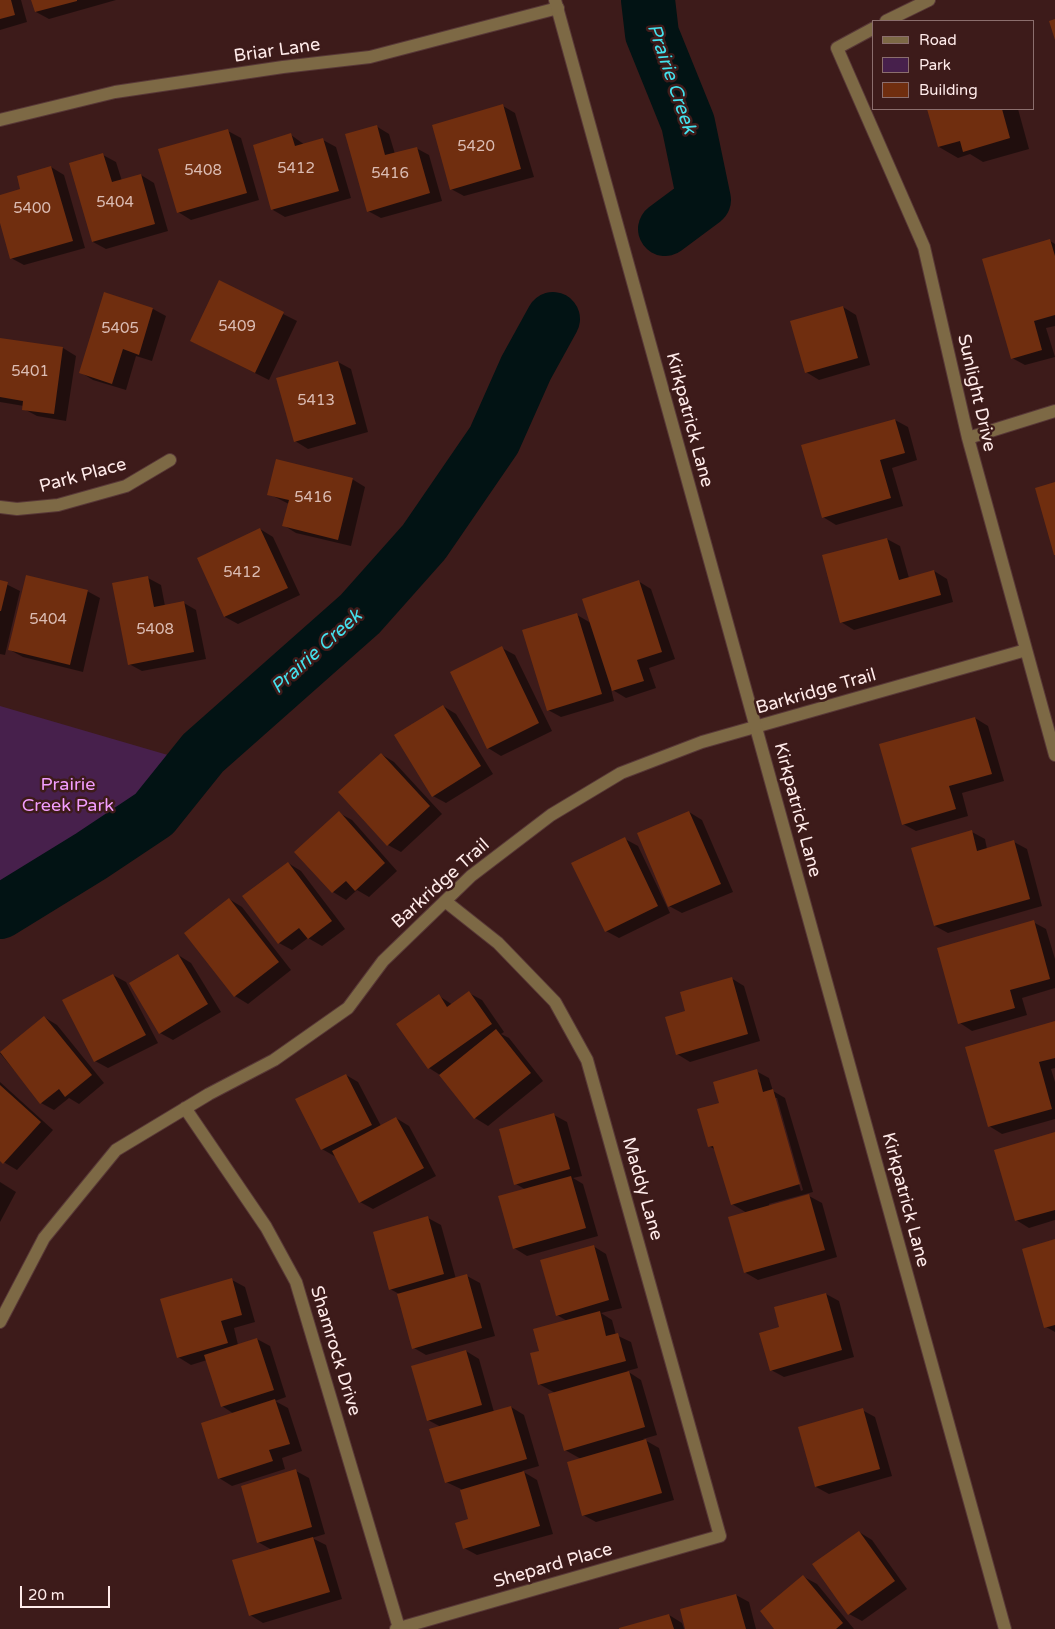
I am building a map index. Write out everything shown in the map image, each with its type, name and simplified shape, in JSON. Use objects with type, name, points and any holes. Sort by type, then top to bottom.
[{"type":"street","points":[[888,20],[929,0]]},
{"type":"street","name":"Briar Lane","points":[[0,120],[115,92],[283,67],[370,57],[556,4]]},
{"type":"street","name":"Kirkpatrick Lane","points":[[556,4],[1005,1629]]},
{"type":"street","name":"Sunlight Drive","points":[[872,29],[837,48],[924,247],[968,438],[1055,755]]},
{"type":"street","points":[[968,438],[1055,411]]},
{"type":"street","name":"Park Place","points":[[0,507],[17,509],[58,505],[126,486],[170,460]]},
{"type":"street","name":"Barkridge Trail","points":[[0,1322],[44,1238],[116,1150],[185,1108],[274,1060],[348,1008],[383,961],[471,876],[551,815],[621,773],[702,742],[1026,650]]},
{"type":"street","name":"Maddy Lane","points":[[446,901],[498,943],[555,1002],[587,1060],[720,1536]]},
{"type":"street","name":"Shamrock Drive","points":[[185,1108],[266,1227],[296,1282],[398,1629]]},
{"type":"street","name":"Shepard Place","points":[[398,1629],[720,1536]]},
{"type":"green space","name":"Prairie Creek Park","points":[[0,706],[202,765],[95,863],[6,915],[0,921]]},
{"type":"building","points":[[0,0],[11,0],[15,15],[0,19]]},
{"type":"building","points":[[31,0],[77,0],[77,1],[35,12]]},
{"type":"building","points":[[1055,19],[1055,40],[1049,21]]},
{"type":"building","points":[[503,104],[521,169],[450,190],[432,125]]},
{"type":"building","points":[[927,110],[1002,110],[1010,138],[963,152],[960,141],[938,147]]},
{"type":"building","points":[[377,125],[385,155],[417,147],[430,193],[367,212],[345,134]]},
{"type":"building","points":[[228,129],[247,193],[177,213],[158,149]]},
{"type":"building","points":[[291,133],[295,146],[323,138],[339,191],[271,210],[253,145]]},
{"type":"building","points":[[103,153],[112,182],[141,174],[155,224],[92,242],[69,163]]},
{"type":"building","points":[[51,166],[73,241],[10,259],[0,223],[0,195],[20,189],[17,176]]},
{"type":"building","points":[[1050,239],[1055,256],[1055,315],[1034,321],[1042,350],[1011,359],[982,259]]},
{"type":"building","points":[[219,280],[284,312],[255,373],[190,341]]},
{"type":"building","points":[[104,292],[153,308],[139,355],[123,349],[112,384],[79,373]]},
{"type":"building","points":[[843,306],[858,358],[805,373],[790,321]]},
{"type":"building","points":[[0,338],[63,347],[54,414],[22,410],[23,401],[0,397]]},
{"type":"building","points":[[338,361],[356,424],[294,442],[276,378]]},
{"type":"building","points":[[895,419],[905,453],[880,460],[891,498],[822,518],[801,445]]},
{"type":"building","points":[[276,459],[353,478],[338,540],[282,526],[289,500],[267,495]]},
{"type":"building","points":[[1055,482],[1055,555],[1054,555],[1035,488]]},
{"type":"building","points":[[260,528],[288,588],[224,617],[197,558]]},
{"type":"building","points":[[887,538],[899,580],[934,570],[941,595],[840,623],[822,555]]},
{"type":"building","points":[[26,575],[88,590],[70,665],[8,650]]},
{"type":"building","points":[[148,576],[154,607],[184,601],[194,652],[128,665],[112,583]]},
{"type":"building","points":[[0,580],[8,582],[1,611],[0,611]]},
{"type":"building","points":[[639,580],[662,652],[637,660],[644,681],[612,691],[582,599]]},
{"type":"building","points":[[577,613],[602,694],[547,711],[522,630]]},
{"type":"building","points":[[502,646],[539,723],[487,749],[450,672]]},
{"type":"building","points":[[443,705],[481,766],[432,797],[394,735]]},
{"type":"building","points":[[975,717],[992,774],[949,786],[956,809],[902,825],[879,744]]},
{"type":"building","points":[[381,753],[430,806],[387,846],[338,792]]},
{"type":"building","points":[[339,811],[385,863],[355,891],[346,881],[332,893],[294,852]]},
{"type":"building","points":[[689,811],[721,884],[668,907],[637,833]]},
{"type":"building","points":[[972,830],[977,851],[1014,840],[1030,899],[934,926],[911,848]]},
{"type":"building","points":[[625,837],[658,906],[605,932],[571,863]]},
{"type":"building","points":[[288,862],[332,921],[308,939],[299,928],[278,944],[242,896]]},
{"type":"building","points":[[229,898],[279,962],[234,997],[184,933]]},
{"type":"building","points":[[1034,920],[1050,979],[1010,990],[1015,1008],[958,1024],[937,948]]},
{"type":"building","points":[[178,954],[208,1004],[159,1034],[129,983]]},
{"type":"building","points":[[113,974],[146,1035],[94,1062],[62,1000]]},
{"type":"building","points":[[732,977],[748,1034],[676,1055],[665,1017],[685,1011],[680,992]]},
{"type":"building","points":[[469,991],[492,1024],[428,1069],[396,1024],[439,994],[447,1007]]},
{"type":"building","points":[[44,1016],[92,1075],[65,1097],[59,1089],[40,1104],[0,1052]]},
{"type":"building","points":[[1055,1021],[1055,1058],[1039,1062],[1052,1109],[988,1127],[965,1047]]},
{"type":"building","points":[[496,1029],[531,1073],[474,1119],[439,1075]]},
{"type":"building","points":[[757,1069],[763,1092],[773,1089],[800,1184],[731,1205],[713,1146],[708,1147],[697,1109],[719,1103],[713,1082]]},
{"type":"building","points":[[346,1074],[372,1125],[321,1150],[295,1099]]},
{"type":"building","points":[[0,1085],[41,1122],[3,1164],[0,1161]]},
{"type":"building","points":[[554,1113],[570,1169],[514,1185],[499,1129]]},
{"type":"building","points":[[396,1117],[424,1168],[359,1203],[332,1151]]},
{"type":"building","points":[[1055,1132],[1055,1210],[1015,1221],[994,1150]]},
{"type":"building","points":[[571,1176],[586,1228],[513,1249],[498,1196]]},
{"type":"building","points":[[809,1194],[825,1250],[744,1273],[728,1217]]},
{"type":"building","points":[[428,1216],[444,1274],[389,1290],[373,1232]]},
{"type":"building","points":[[1055,1239],[1055,1325],[1044,1328],[1022,1249]]},
{"type":"building","points":[[594,1245],[609,1300],[556,1316],[540,1260]]},
{"type":"building","points":[[467,1274],[482,1328],[412,1349],[397,1294]]},
{"type":"building","points":[[232,1278],[242,1315],[221,1321],[228,1343],[177,1358],[160,1299]]},
{"type":"building","points":[[826,1293],[842,1350],[770,1371],[759,1333],[779,1327],[774,1307]]},
{"type":"building","points":[[600,1311],[606,1336],[618,1333],[626,1361],[538,1385],[530,1353],[539,1351],[533,1329]]},
{"type":"building","points":[[257,1338],[274,1390],[221,1407],[204,1355]]},
{"type":"building","points":[[466,1350],[482,1405],[427,1421],[411,1366]]},
{"type":"building","points":[[629,1371],[645,1427],[564,1451],[548,1394]]},
{"type":"building","points":[[275,1399],[290,1444],[269,1450],[273,1461],[218,1479],[201,1423]]},
{"type":"building","points":[[511,1406],[527,1459],[445,1483],[429,1429]]},
{"type":"building","points":[[863,1408],[880,1469],[815,1487],[798,1427]]},
{"type":"building","points":[[646,1439],[662,1493],[582,1516],[567,1462]]},
{"type":"building","points":[[296,1469],[312,1527],[257,1543],[241,1486]]},
{"type":"building","points":[[524,1471],[540,1526],[463,1549],[455,1523],[468,1519],[460,1490]]},
{"type":"building","points":[[859,1531],[895,1581],[848,1615],[812,1564]]},
{"type":"building","points":[[313,1537],[330,1592],[249,1616],[232,1560]]},
{"type":"building","points":[[803,1575],[843,1623],[836,1629],[774,1629],[760,1611]]},
{"type":"building","points":[[736,1594],[746,1629],[685,1629],[680,1609]]},
{"type":"building","points":[[669,1614],[674,1629],[619,1629],[619,1628]]},
{"type":"waterway","name":"Prairie Creek","points":[[648,0],[652,34],[688,123],[704,200],[665,229]]},
{"type":"waterway","name":"Prairie Creek","points":[[0,912],[91,856],[154,814],[203,753],[360,614],[424,542],[494,440],[526,368],[553,319]]}]
